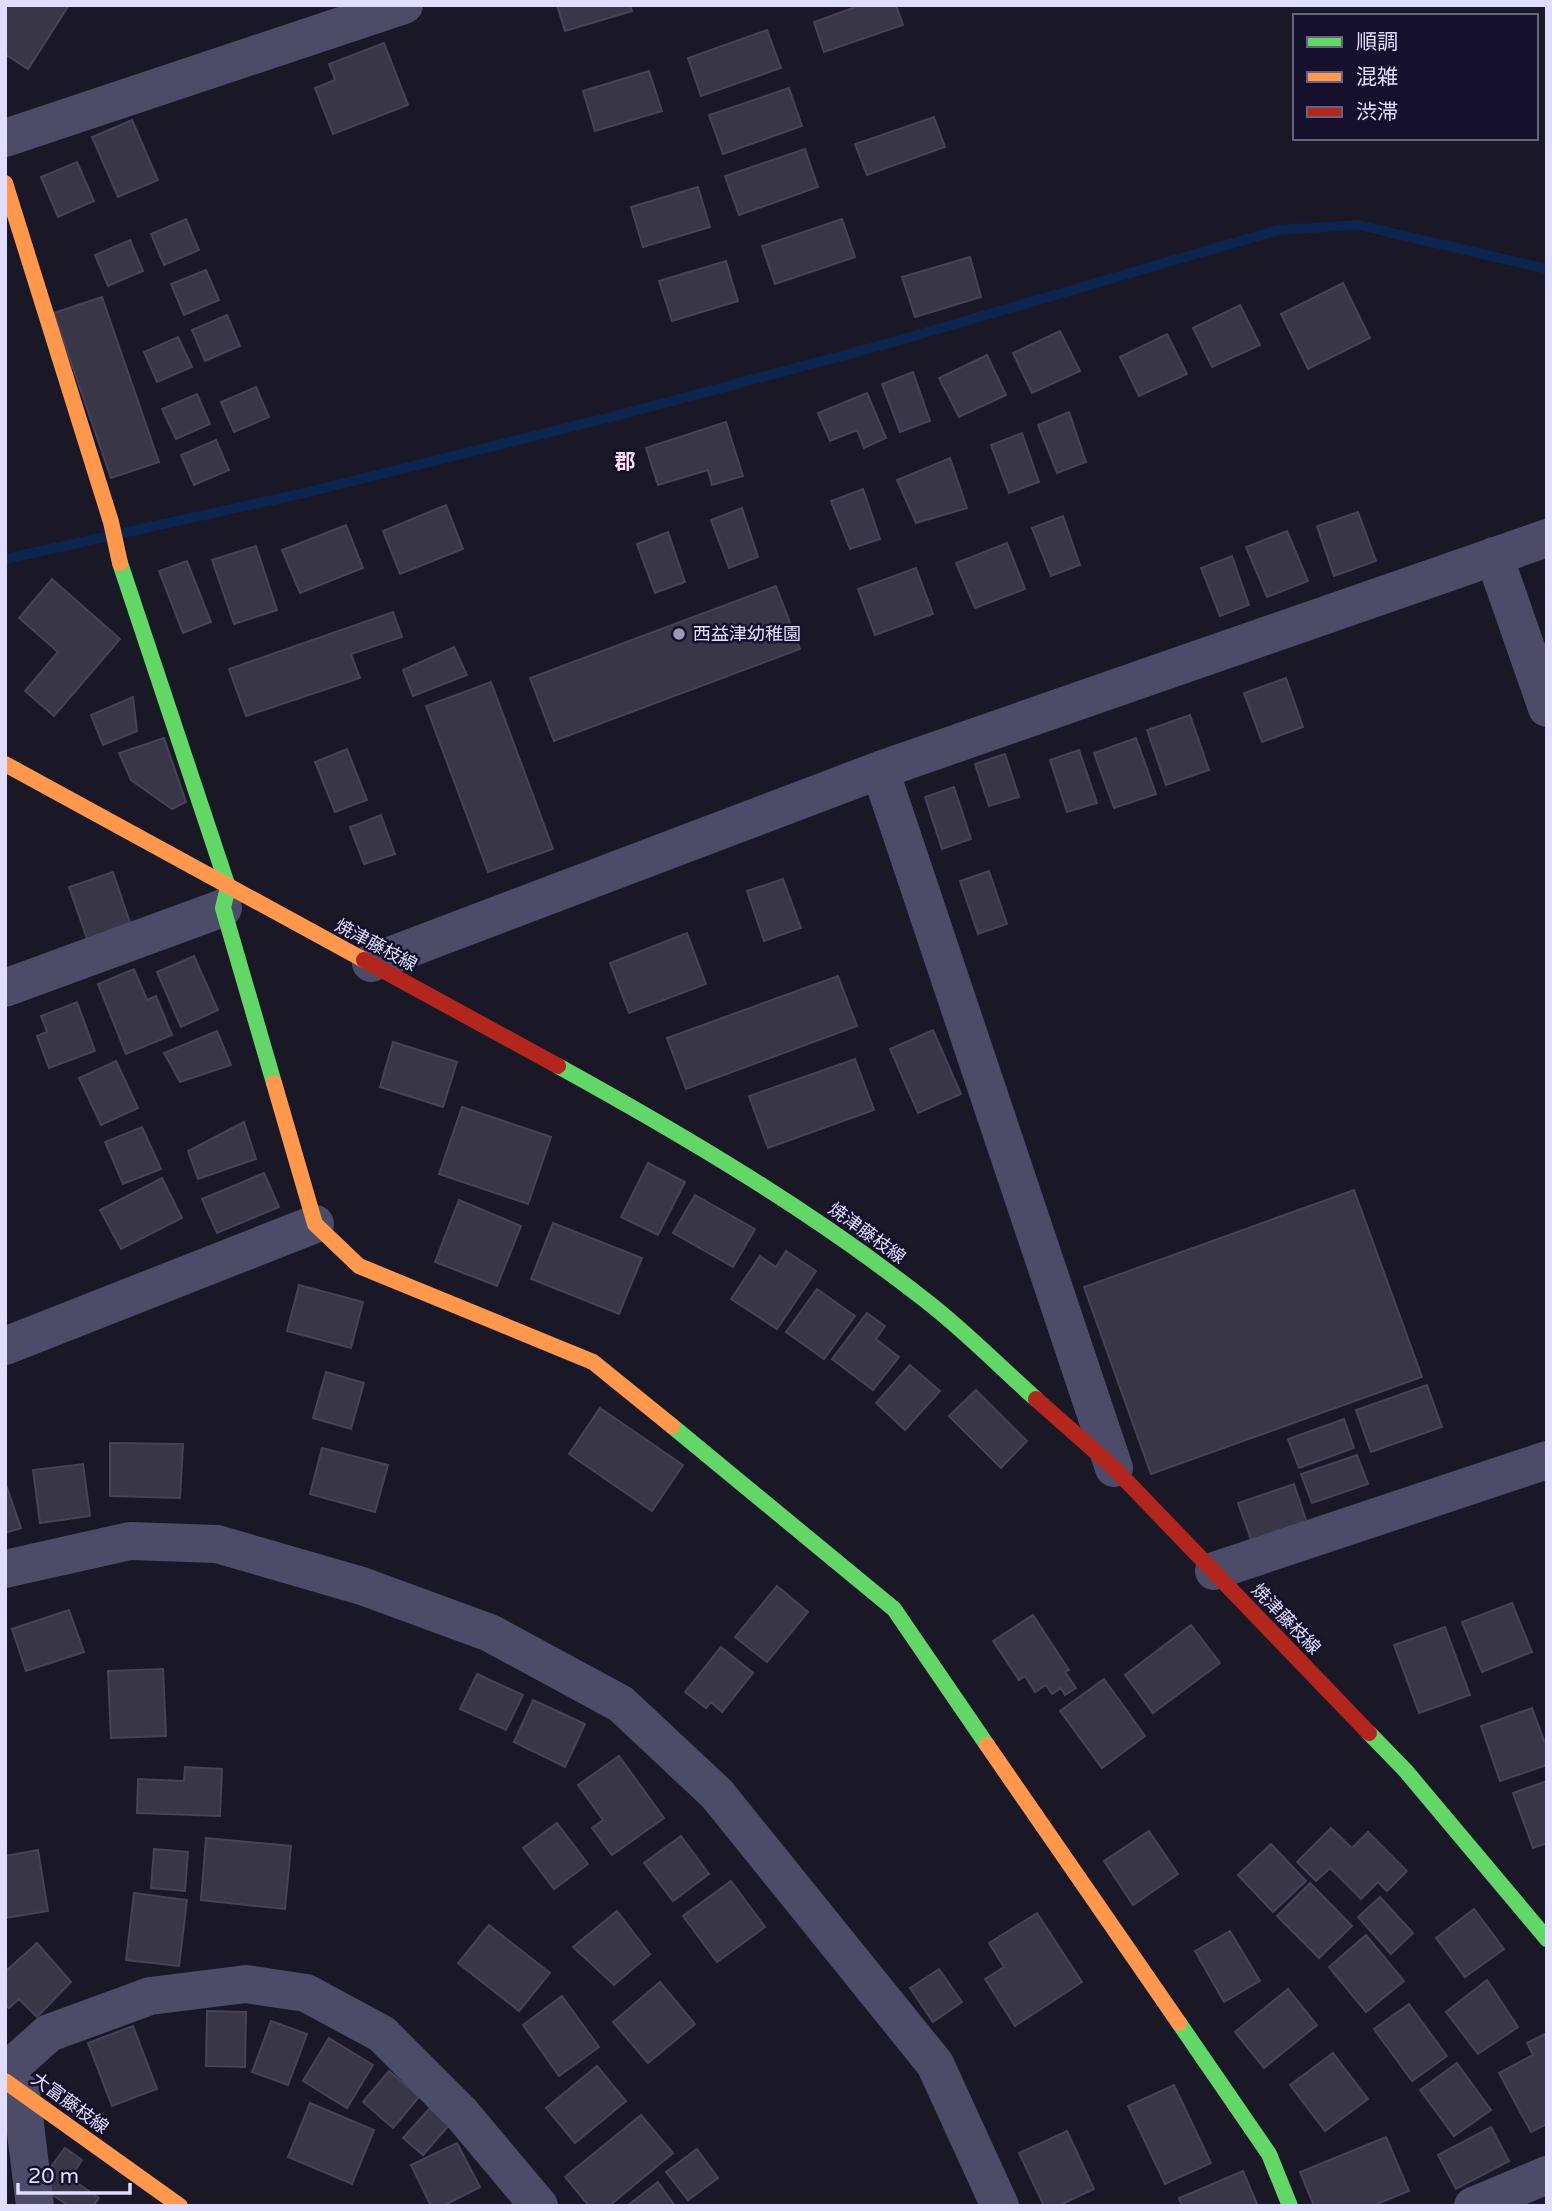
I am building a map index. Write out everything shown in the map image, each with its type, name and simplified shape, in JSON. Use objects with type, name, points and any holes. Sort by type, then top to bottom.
[{"type":"street","points":[[5,138],[404,5]]},
{"type":"street","points":[[5,183],[111,522],[115,548],[225,898],[315,1224],[359,1266],[593,1362],[894,1609],[1269,2154],[1290,2206]]},
{"type":"street","points":[[372,963],[880,770],[1547,538]]},
{"type":"street","points":[[1494,556],[1547,708]]},
{"type":"street","name":"焼津藤枝線","points":[[5,764],[225,898],[372,963],[673,1129],[832,1230],[927,1301],[1114,1468],[1405,1770],[1546,1938]]},
{"type":"street","points":[[880,770],[1114,1468]]},
{"type":"street","points":[[5,988],[225,898]]},
{"type":"street","points":[[5,1346],[315,1224]]},
{"type":"street","points":[[1214,1571],[1547,1460]]},
{"type":"street","points":[[5,1569],[130,1541],[216,1544],[362,1586],[490,1633],[621,1704],[717,1794],[935,2064],[1000,2206]]},
{"type":"street","points":[[35,2206],[10,2082],[49,2034],[150,1996],[246,1984],[306,1993],[382,2035],[461,2113],[539,2206]]},
{"type":"street","name":"大富藤枝線","points":[[10,2082],[180,2206]]},
{"type":"street","points":[[1473,2206],[1547,2175]]},
{"type":"building","points":[[5,5],[69,5],[28,69],[5,54]]},
{"type":"building","points":[[557,5],[630,5],[632,11],[565,31]]},
{"type":"building","points":[[861,5],[896,5],[903,25],[824,52],[814,22]]},
{"type":"building","points":[[767,30],[781,68],[701,96],[688,58]]},
{"type":"building","points":[[384,43],[408,105],[333,134],[315,88],[335,80],[329,64]]},
{"type":"building","points":[[649,71],[662,111],[595,131],[583,91]]},
{"type":"building","points":[[789,88],[802,126],[723,154],[709,115]]},
{"type":"building","points":[[934,117],[945,147],[867,175],[855,144]]},
{"type":"building","points":[[132,120],[158,180],[118,197],[92,137]]},
{"type":"building","points":[[805,149],[818,187],[739,215],[725,176]]},
{"type":"building","points":[[77,162],[94,201],[58,217],[41,177]]},
{"type":"building","points":[[698,187],[710,227],[643,247],[631,207]]},
{"type":"building","points":[[186,219],[199,250],[164,265],[151,234]]},
{"type":"building","points":[[842,219],[855,257],[775,284],[762,246]]},
{"type":"building","points":[[130,240],[143,271],[108,286],[95,255]]},
{"type":"building","points":[[970,257],[981,297],[915,317],[902,277]]},
{"type":"building","points":[[726,261],[738,301],[672,321],[659,281]]},
{"type":"building","points":[[206,270],[219,300],[184,315],[171,284]]},
{"type":"building","points":[[1343,283],[1370,338],[1308,369],[1281,314]]},
{"type":"building","points":[[102,297],[159,462],[111,478],[54,313]]},
{"type":"building","points":[[1240,305],[1260,345],[1212,367],[1193,328]]},
{"type":"building","points":[[227,315],[240,346],[205,361],[192,330]]},
{"type":"building","points":[[1060,331],[1080,371],[1032,393],[1013,353]]},
{"type":"building","points":[[1167,334],[1187,374],[1139,396],[1120,357]]},
{"type":"building","points":[[178,337],[192,367],[157,382],[144,352]]},
{"type":"building","points":[[987,355],[1006,395],[959,417],[939,378]]},
{"type":"building","points":[[913,372],[930,421],[900,432],[882,384]]},
{"type":"building","points":[[256,387],[269,417],[234,432],[221,402]]},
{"type":"building","points":[[867,393],[886,438],[864,448],[857,430],[830,441],[818,413]]},
{"type":"building","points":[[197,394],[210,424],[176,439],[162,409]]},
{"type":"building","points":[[1069,412],[1086,462],[1057,473],[1038,425]]},
{"type":"building","points":[[726,422],[743,476],[712,485],[708,470],[658,485],[646,448]]},
{"type":"building","points":[[1022,433],[1039,482],[1009,493],[991,445]]},
{"type":"building","points":[[216,440],[229,470],[194,485],[181,455]]},
{"type":"building","points":[[950,458],[967,508],[916,523],[897,480]]},
{"type":"building","points":[[863,489],[880,539],[850,549],[831,501]]},
{"type":"building","points":[[446,505],[463,549],[400,574],[383,531]]},
{"type":"building","points":[[742,508],[758,557],[729,568],[711,520]]},
{"type":"building","points":[[1358,512],[1376,561],[1334,576],[1317,526]]},
{"type":"building","points":[[1063,516],[1080,565],[1051,576],[1032,528]]},
{"type":"building","points":[[346,525],[363,568],[300,593],[282,550]]},
{"type":"building","points":[[1287,531],[1308,581],[1267,597],[1246,547]]},
{"type":"building","points":[[668,532],[685,582],[655,593],[637,544]]},
{"type":"building","points":[[1007,543],[1025,589],[975,608],[956,563]]},
{"type":"building","points":[[256,546],[277,610],[234,624],[212,560]]},
{"type":"building","points":[[1232,556],[1249,605],[1220,616],[1201,568]]},
{"type":"building","points":[[187,561],[211,622],[183,633],[159,571]]},
{"type":"building","points":[[916,568],[933,614],[875,635],[858,589]]},
{"type":"building","points":[[52,579],[120,639],[54,716],[25,691],[58,652],[19,618]]},
{"type":"building","points":[[776,586],[800,649],[554,741],[530,678]]},
{"type":"building","points":[[393,612],[402,637],[351,654],[360,678],[246,716],[229,669]]},
{"type":"building","points":[[454,647],[467,675],[413,696],[403,670]]},
{"type":"building","points":[[1286,678],[1303,727],[1262,742],[1244,693]]},
{"type":"building","points":[[491,682],[553,849],[488,872],[426,706]]},
{"type":"building","points":[[133,697],[137,731],[103,745],[91,715]]},
{"type":"building","points":[[1190,715],[1209,770],[1166,785],[1147,730]]},
{"type":"building","points":[[164,738],[186,802],[172,809],[131,780],[119,753]]},
{"type":"building","points":[[1136,738],[1156,794],[1114,808],[1094,753]]},
{"type":"building","points":[[347,749],[367,800],[335,812],[315,762]]},
{"type":"building","points":[[1079,750],[1097,803],[1067,812],[1050,760]]},
{"type":"building","points":[[1005,754],[1019,797],[989,806],[975,764]]},
{"type":"building","points":[[954,787],[971,839],[942,849],[925,797]]},
{"type":"building","points":[[381,815],[395,854],[364,864],[350,827]]},
{"type":"building","points":[[989,871],[1007,924],[978,934],[960,881]]},
{"type":"building","points":[[113,872],[134,935],[91,950],[69,887]]},
{"type":"building","points":[[783,879],[801,928],[764,941],[747,891]]},
{"type":"building","points":[[687,933],[706,984],[629,1013],[610,963]]},
{"type":"building","points":[[194,956],[218,1010],[181,1027],[157,972]]},
{"type":"building","points":[[134,969],[147,1000],[156,996],[172,1035],[126,1054],[98,984]]},
{"type":"building","points":[[838,976],[857,1026],[686,1089],[667,1038]]},
{"type":"building","points":[[77,1002],[95,1051],[49,1068],[37,1036],[47,1032],[41,1016]]},
{"type":"building","points":[[933,1030],[961,1094],[918,1113],[890,1049]]},
{"type":"building","points":[[217,1031],[231,1065],[180,1082],[164,1053]]},
{"type":"building","points":[[393,1042],[457,1062],[443,1107],[380,1087]]},
{"type":"building","points":[[855,1059],[874,1110],[768,1148],[749,1096]]},
{"type":"building","points":[[116,1061],[138,1108],[101,1125],[79,1078]]},
{"type":"building","points":[[462,1107],[551,1137],[528,1204],[439,1174]]},
{"type":"building","points":[[244,1122],[256,1159],[198,1179],[188,1151]]},
{"type":"building","points":[[142,1127],[161,1169],[123,1184],[105,1142]]},
{"type":"building","points":[[648,1163],[685,1182],[658,1235],[621,1217]]},
{"type":"building","points":[[264,1173],[279,1207],[217,1233],[202,1199]]},
{"type":"building","points":[[162,1178],[182,1218],[121,1249],[100,1210]]},
{"type":"building","points":[[1354,1190],[1422,1377],[1151,1474],[1084,1287]]},
{"type":"building","points":[[695,1195],[755,1229],[733,1267],[673,1233]]},
{"type":"building","points":[[459,1200],[521,1226],[497,1286],[435,1262]]},
{"type":"building","points":[[553,1223],[642,1258],[619,1314],[531,1279]]},
{"type":"building","points":[[786,1251],[816,1271],[777,1329],[731,1299],[760,1256],[776,1267]]},
{"type":"building","points":[[299,1285],[363,1302],[351,1348],[287,1331]]},
{"type":"building","points":[[817,1289],[855,1316],[824,1359],[786,1332]]},
{"type":"building","points":[[867,1313],[885,1326],[876,1339],[899,1357],[873,1390],[832,1359]]},
{"type":"building","points":[[910,1365],[940,1391],[905,1430],[876,1403]]},
{"type":"building","points":[[326,1372],[364,1383],[351,1429],[313,1418]]},
{"type":"building","points":[[1427,1385],[1442,1427],[1371,1452],[1356,1410]]},
{"type":"building","points":[[976,1390],[1027,1441],[1001,1468],[949,1416]]},
{"type":"building","points":[[600,1408],[683,1465],[652,1511],[569,1454]]},
{"type":"building","points":[[1344,1419],[1354,1448],[1299,1468],[1288,1439]]},
{"type":"building","points":[[110,1443],[183,1444],[180,1498],[110,1496]]},
{"type":"building","points":[[322,1448],[388,1465],[375,1512],[310,1494]]},
{"type":"building","points":[[1357,1455],[1368,1484],[1312,1503],[1301,1474]]},
{"type":"building","points":[[83,1464],[90,1516],[40,1523],[33,1470]]},
{"type":"building","points":[[5,1482],[21,1528],[5,1533]]},
{"type":"building","points":[[1294,1484],[1308,1526],[1253,1545],[1238,1503]]},
{"type":"building","points":[[777,1586],[808,1612],[767,1662],[735,1637]]},
{"type":"building","points":[[1512,1603],[1532,1652],[1482,1672],[1462,1622]]},
{"type":"building","points":[[69,1610],[84,1652],[26,1671],[12,1629]]},
{"type":"building","points":[[1033,1615],[1069,1670],[1065,1672],[1076,1688],[1065,1695],[1061,1688],[1052,1694],[1046,1685],[1035,1692],[1025,1676],[1019,1680],[993,1641]]},
{"type":"building","points":[[1191,1625],[1220,1663],[1153,1713],[1125,1675]]},
{"type":"building","points":[[1445,1627],[1470,1695],[1419,1713],[1394,1645]]},
{"type":"building","points":[[721,1647],[753,1673],[722,1712],[711,1702],[706,1708],[685,1692]]},
{"type":"building","points":[[163,1669],[166,1736],[111,1738],[108,1671]]},
{"type":"building","points":[[477,1674],[523,1695],[506,1730],[460,1709]]},
{"type":"building","points":[[1104,1679],[1145,1736],[1102,1768],[1060,1711]]},
{"type":"building","points":[[533,1700],[585,1724],[565,1767],[514,1742]]},
{"type":"building","points":[[1532,1708],[1547,1749],[1547,1765],[1500,1781],[1481,1726]]},
{"type":"building","points":[[619,1756],[664,1818],[612,1855],[592,1828],[603,1820],[578,1785]]},
{"type":"building","points":[[185,1767],[222,1769],[220,1816],[137,1813],[138,1779],[184,1781]]},
{"type":"building","points":[[1547,1781],[1547,1843],[1533,1848],[1513,1793]]},
{"type":"building","points":[[557,1823],[588,1864],[554,1889],[523,1848]]},
{"type":"building","points":[[1331,1828],[1352,1848],[1368,1832],[1407,1871],[1387,1891],[1378,1882],[1361,1899],[1330,1868],[1316,1881],[1297,1862]]},
{"type":"building","points":[[1149,1831],[1178,1874],[1133,1905],[1104,1861]]},
{"type":"building","points":[[681,1836],[709,1874],[673,1901],[644,1863]]},
{"type":"building","points":[[206,1838],[291,1846],[285,1909],[201,1900]]},
{"type":"building","points":[[1271,1844],[1306,1881],[1273,1912],[1238,1875]]},
{"type":"building","points":[[154,1849],[188,1852],[185,1891],[151,1888]]},
{"type":"building","points":[[38,1850],[48,1911],[5,1918],[5,1856]]},
{"type":"building","points":[[731,1881],[765,1927],[717,1962],[683,1916]]},
{"type":"building","points":[[1310,1883],[1352,1926],[1319,1958],[1277,1916]]},
{"type":"building","points":[[134,1893],[187,1900],[179,1966],[126,1960]]},
{"type":"building","points":[[1380,1897],[1413,1933],[1391,1954],[1358,1917]]},
{"type":"building","points":[[1474,1909],[1504,1949],[1465,1977],[1436,1938]]},
{"type":"building","points":[[617,1911],[650,1954],[614,1985],[573,1947]]},
{"type":"building","points":[[1037,1913],[1082,1982],[1015,2026],[985,1979],[1004,1967],[989,1943]]},
{"type":"building","points":[[489,1925],[550,1973],[519,2011],[458,1963]]},
{"type":"building","points":[[1230,1931],[1260,1981],[1224,2002],[1195,1951]]},
{"type":"building","points":[[1366,1935],[1404,1981],[1366,2012],[1329,1967]]},
{"type":"building","points":[[37,1943],[71,1982],[37,2017],[19,1999],[9,2008],[5,2004],[5,1972]]},
{"type":"building","points":[[939,1969],[962,2002],[933,2022],[910,1988]]},
{"type":"building","points":[[1487,1980],[1518,2027],[1478,2054],[1446,2012]]},
{"type":"building","points":[[660,1982],[695,2024],[648,2063],[613,2022]]},
{"type":"building","points":[[1288,1989],[1317,2025],[1264,2068],[1235,2032]]},
{"type":"building","points":[[562,1996],[599,2047],[559,2076],[523,2025]]},
{"type":"building","points":[[1409,2004],[1447,2056],[1412,2081],[1374,2029]]},
{"type":"building","points":[[207,2011],[246,2012],[245,2067],[206,2066]]},
{"type":"building","points":[[271,2021],[307,2034],[288,2085],[252,2072]]},
{"type":"building","points":[[133,2026],[157,2089],[112,2106],[88,2043]]},
{"type":"building","points":[[1547,2033],[1547,2124],[1531,2132],[1499,2073],[1533,2055],[1527,2043]]},
{"type":"building","points":[[329,2038],[373,2065],[347,2108],[303,2081]]},
{"type":"building","points":[[1333,2053],[1368,2099],[1325,2131],[1290,2085]]},
{"type":"building","points":[[1457,2063],[1491,2110],[1454,2136],[1420,2090]]},
{"type":"building","points":[[597,2066],[626,2101],[575,2143],[546,2108]]},
{"type":"building","points":[[389,2071],[419,2097],[393,2128],[363,2102]]},
{"type":"building","points":[[1174,2085],[1211,2163],[1165,2184],[1128,2106]]},
{"type":"building","points":[[310,2103],[374,2130],[352,2184],[288,2157]]},
{"type":"building","points":[[430,2108],[449,2125],[423,2155],[403,2138]]},
{"type":"building","points":[[641,2115],[673,2153],[609,2206],[589,2206],[565,2177]]},
{"type":"building","points":[[1491,2127],[1509,2161],[1456,2189],[1438,2155]]},
{"type":"building","points":[[1067,2131],[1094,2189],[1058,2206],[1044,2206],[1019,2153]]},
{"type":"building","points":[[1386,2137],[1409,2191],[1372,2206],[1314,2206],[1300,2172]]},
{"type":"building","points":[[457,2143],[480,2187],[443,2206],[431,2206],[411,2165]]},
{"type":"building","points":[[65,2148],[82,2160],[70,2178],[99,2198],[93,2206],[69,2206],[38,2185]]},
{"type":"building","points":[[697,2149],[718,2178],[688,2200],[666,2172]]},
{"type":"building","points":[[1243,2171],[1258,2206],[1182,2206],[1179,2198]]},
{"type":"building","points":[[658,2182],[675,2206],[627,2206]]},
{"type":"waterway","points":[[5,559],[304,493],[623,414],[890,343],[1278,230],[1358,225],[1547,269]]},
{"type":"traffic: fast","points":[[120,563],[228,887],[223,908],[274,1083]]},
{"type":"traffic: fast","points":[[558,1066],[700,1147],[837,1235],[939,1312],[1036,1399]]},
{"type":"traffic: fast","points":[[672,1426],[894,1609],[987,1745]]},
{"type":"traffic: fast","points":[[1369,1733],[1405,1770],[1547,1939]]},
{"type":"traffic: fast","points":[[1179,2023],[1269,2154],[1290,2206]]},
{"type":"traffic: slow","points":[[5,183],[111,522],[120,563]]},
{"type":"traffic: slow","points":[[5,764],[364,960]]},
{"type":"traffic: slow","points":[[274,1083],[315,1224],[359,1266],[593,1362],[672,1426]]},
{"type":"traffic: slow","points":[[987,1745],[1179,2023]]},
{"type":"traffic: slow","points":[[5,2081],[180,2206]]},
{"type":"traffic: jam","points":[[364,960],[558,1066]]},
{"type":"traffic: jam","points":[[1036,1399],[1114,1468],[1369,1733]]},
{"type":"place","name":"西益津幼稚園","points":[[679,634]]},
{"type":"district","name":"郡","points":[[625,462]]}]
